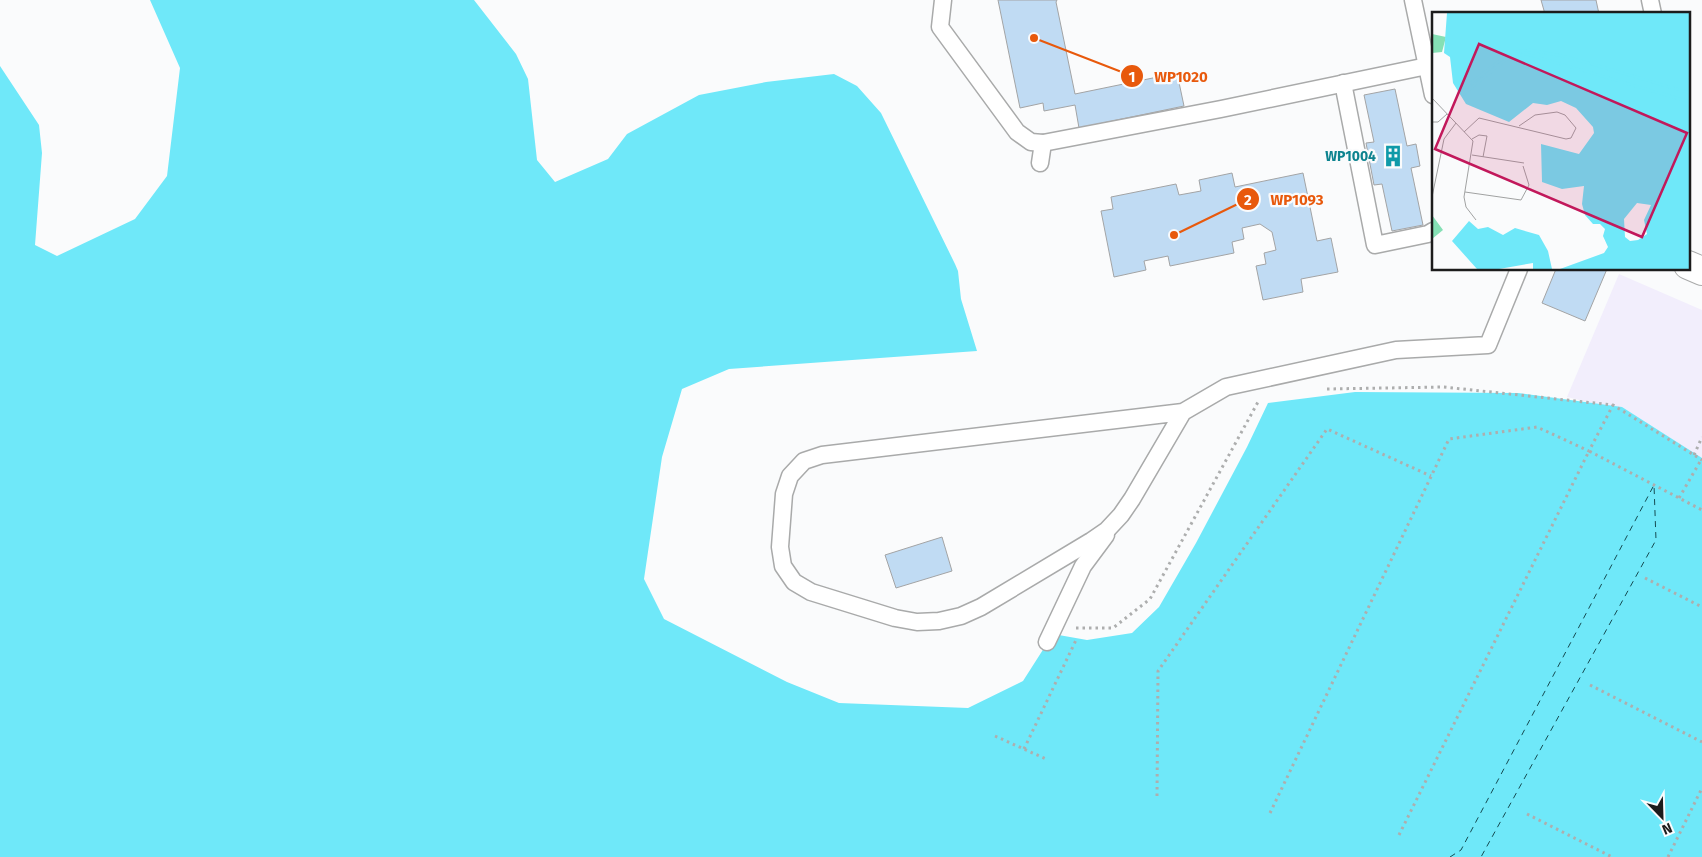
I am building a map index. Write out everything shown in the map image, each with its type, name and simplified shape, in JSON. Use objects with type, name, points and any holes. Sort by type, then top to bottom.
[{"type":"street","points":[[1690,266],[1702,271]]},
{"type":"lane","points":[[943,0],[940,27],[1017,132],[1031,142],[1042,142],[1293,89],[1343,83],[1364,74],[1426,66]]},
{"type":"lane","points":[[1413,0],[1432,91]]},
{"type":"lane","points":[[1343,83],[1375,245],[1432,232]]},
{"type":"lane","points":[[1040,163],[1042,142]]},
{"type":"lane","points":[[1121,515],[1107,530],[1091,541],[981,607],[961,616],[939,621],[917,622],[895,618],[811,592],[794,582],[783,566],[780,547],[784,494],[790,476],[804,461],[822,455],[1183,412],[1226,387],[1396,350],[1488,345],[1519,270]]},
{"type":"lane","points":[[1050,635],[1083,566],[1132,499],[1183,412]]},
{"type":"path","points":[[1322,388],[1444,388],[1613,405],[1702,460],[1679,498]]},
{"type":"path","points":[[1050,635],[1113,628],[1150,599],[1259,400]]},
{"type":"path","points":[[1399,835],[1613,405]]},
{"type":"path","points":[[1270,813],[1449,439],[1537,426],[1702,510]]},
{"type":"path","points":[[1156,796],[1158,671],[1327,428],[1431,476]]},
{"type":"path","points":[[1694,455],[1702,437]]},
{"type":"path","points":[[1645,578],[1702,606]]},
{"type":"path","points":[[1024,749],[1077,638]]},
{"type":"path","points":[[1590,685],[1702,742]]},
{"type":"path","points":[[995,736],[1046,759]]},
{"type":"path","points":[[1668,857],[1702,788]]},
{"type":"path","points":[[1527,814],[1612,857]]},
{"type":"shaded area","points":[[1619,274],[1702,310],[1702,471],[1604,406],[1567,397]]},
{"type":"water","points":[[150,0],[474,0],[516,54],[528,79],[537,160],[555,182],[608,159],[627,134],[699,95],[766,82],[834,74],[857,86],[881,113],[955,264],[958,271],[961,299],[977,351],[729,369],[682,389],[662,457],[644,579],[664,619],[787,682],[839,703],[968,708],[1023,681],[1053,634],[1087,640],[1132,633],[1159,607],[1196,543],[1268,403],[1355,392],[1518,393],[1622,407],[1702,458],[1702,857],[0,857],[0,66],[39,125],[42,153],[35,245],[57,256],[135,219],[167,176],[180,68]]},
{"type":"building","points":[[998,0],[1057,0],[1075,94],[1177,73],[1184,106],[1079,128],[1075,105],[1044,111],[1043,103],[1020,108]]},
{"type":"building","points":[[1541,0],[1596,0],[1599,12],[1544,12]]},
{"type":"building","name":"WP1004","points":[[1395,89],[1407,146],[1416,144],[1420,166],[1411,168],[1423,225],[1392,231],[1382,184],[1374,185],[1366,143],[1374,142],[1364,95]]},
{"type":"building","points":[[1232,173],[1235,187],[1303,173],[1317,241],[1331,238],[1338,272],[1301,279],[1303,292],[1263,300],[1256,266],[1266,264],[1264,253],[1276,250],[1272,232],[1260,224],[1242,228],[1244,239],[1232,242],[1234,253],[1170,266],[1168,256],[1144,261],[1146,270],[1114,277],[1101,211],[1113,209],[1111,197],[1176,184],[1179,195],[1201,191],[1199,180]]},
{"type":"building","points":[[1556,270],[1607,270],[1585,321],[1542,303]]},
{"type":"building","points":[[942,537],[952,571],[896,588],[885,555]]},
{"type":"ferry route","points":[[1450,857],[1461,850],[1654,485],[1656,540],[1481,857]]},
{"type":"place","name":"WP1020","points":[[1034,38]]},
{"type":"place","name":"WP1004","points":[[1393,156]]},
{"type":"place","name":"WP1093","points":[[1174,235]]}]
